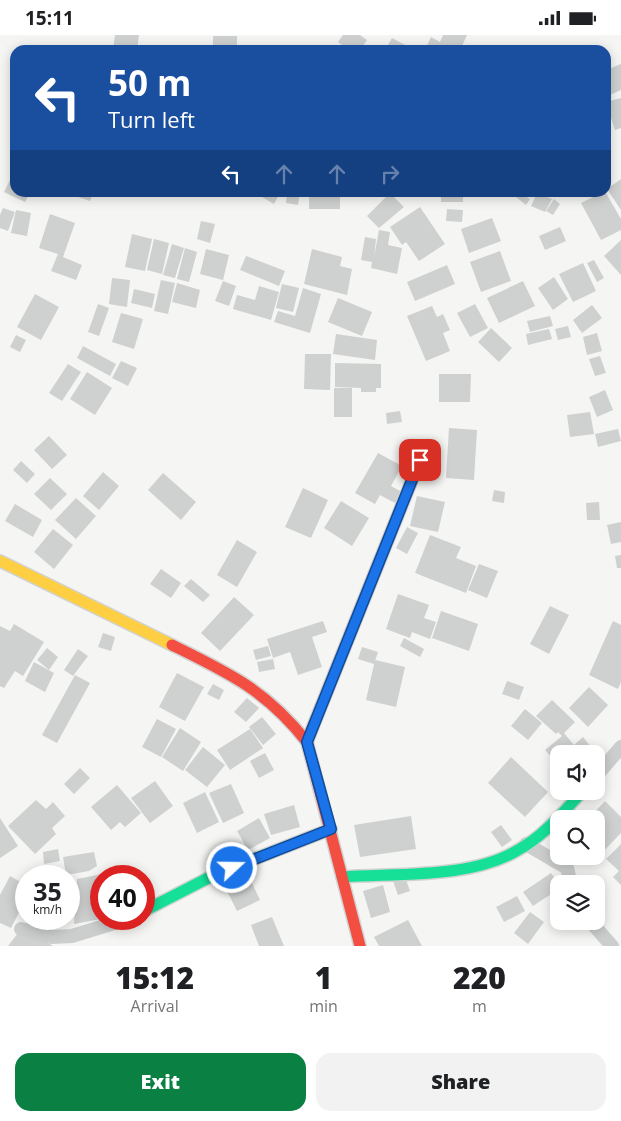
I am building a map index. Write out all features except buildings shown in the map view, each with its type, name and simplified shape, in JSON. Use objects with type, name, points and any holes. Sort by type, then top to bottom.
[{"type":"street","points":[[307,742],[420,460]]},
{"type":"street","points":[[0,561],[230,673],[263,693],[285,713],[307,742],[360,946]]},
{"type":"street","points":[[605,766],[621,747]]},
{"type":"street","points":[[342,877],[476,867],[509,856],[526,844],[573,800]]},
{"type":"street","points":[[155,905],[216,874],[331,829]]},
{"type":"street","points":[[526,844],[567,868],[569,875]]},
{"type":"street","points":[[25,930],[52,937],[72,936],[91,930]]},
{"type":"street","points":[[598,930],[612,946]]},
{"type":"traffic: fast","points":[[342,877],[433,873],[478,866],[518,850],[536,838],[575,800]]},
{"type":"traffic: fast","points":[[155,905],[216,874],[331,829]]},
{"type":"traffic: slow","points":[[316,719],[420,460]]},
{"type":"traffic: slow","points":[[0,561],[172,645]]},
{"type":"traffic: jam","points":[[172,645],[229,674],[261,696],[277,709],[307,742]]},
{"type":"traffic: jam","points":[[316,719],[307,742],[360,946]]},
{"type":"route","points":[[232,868],[331,829],[307,742],[420,460]]}]
